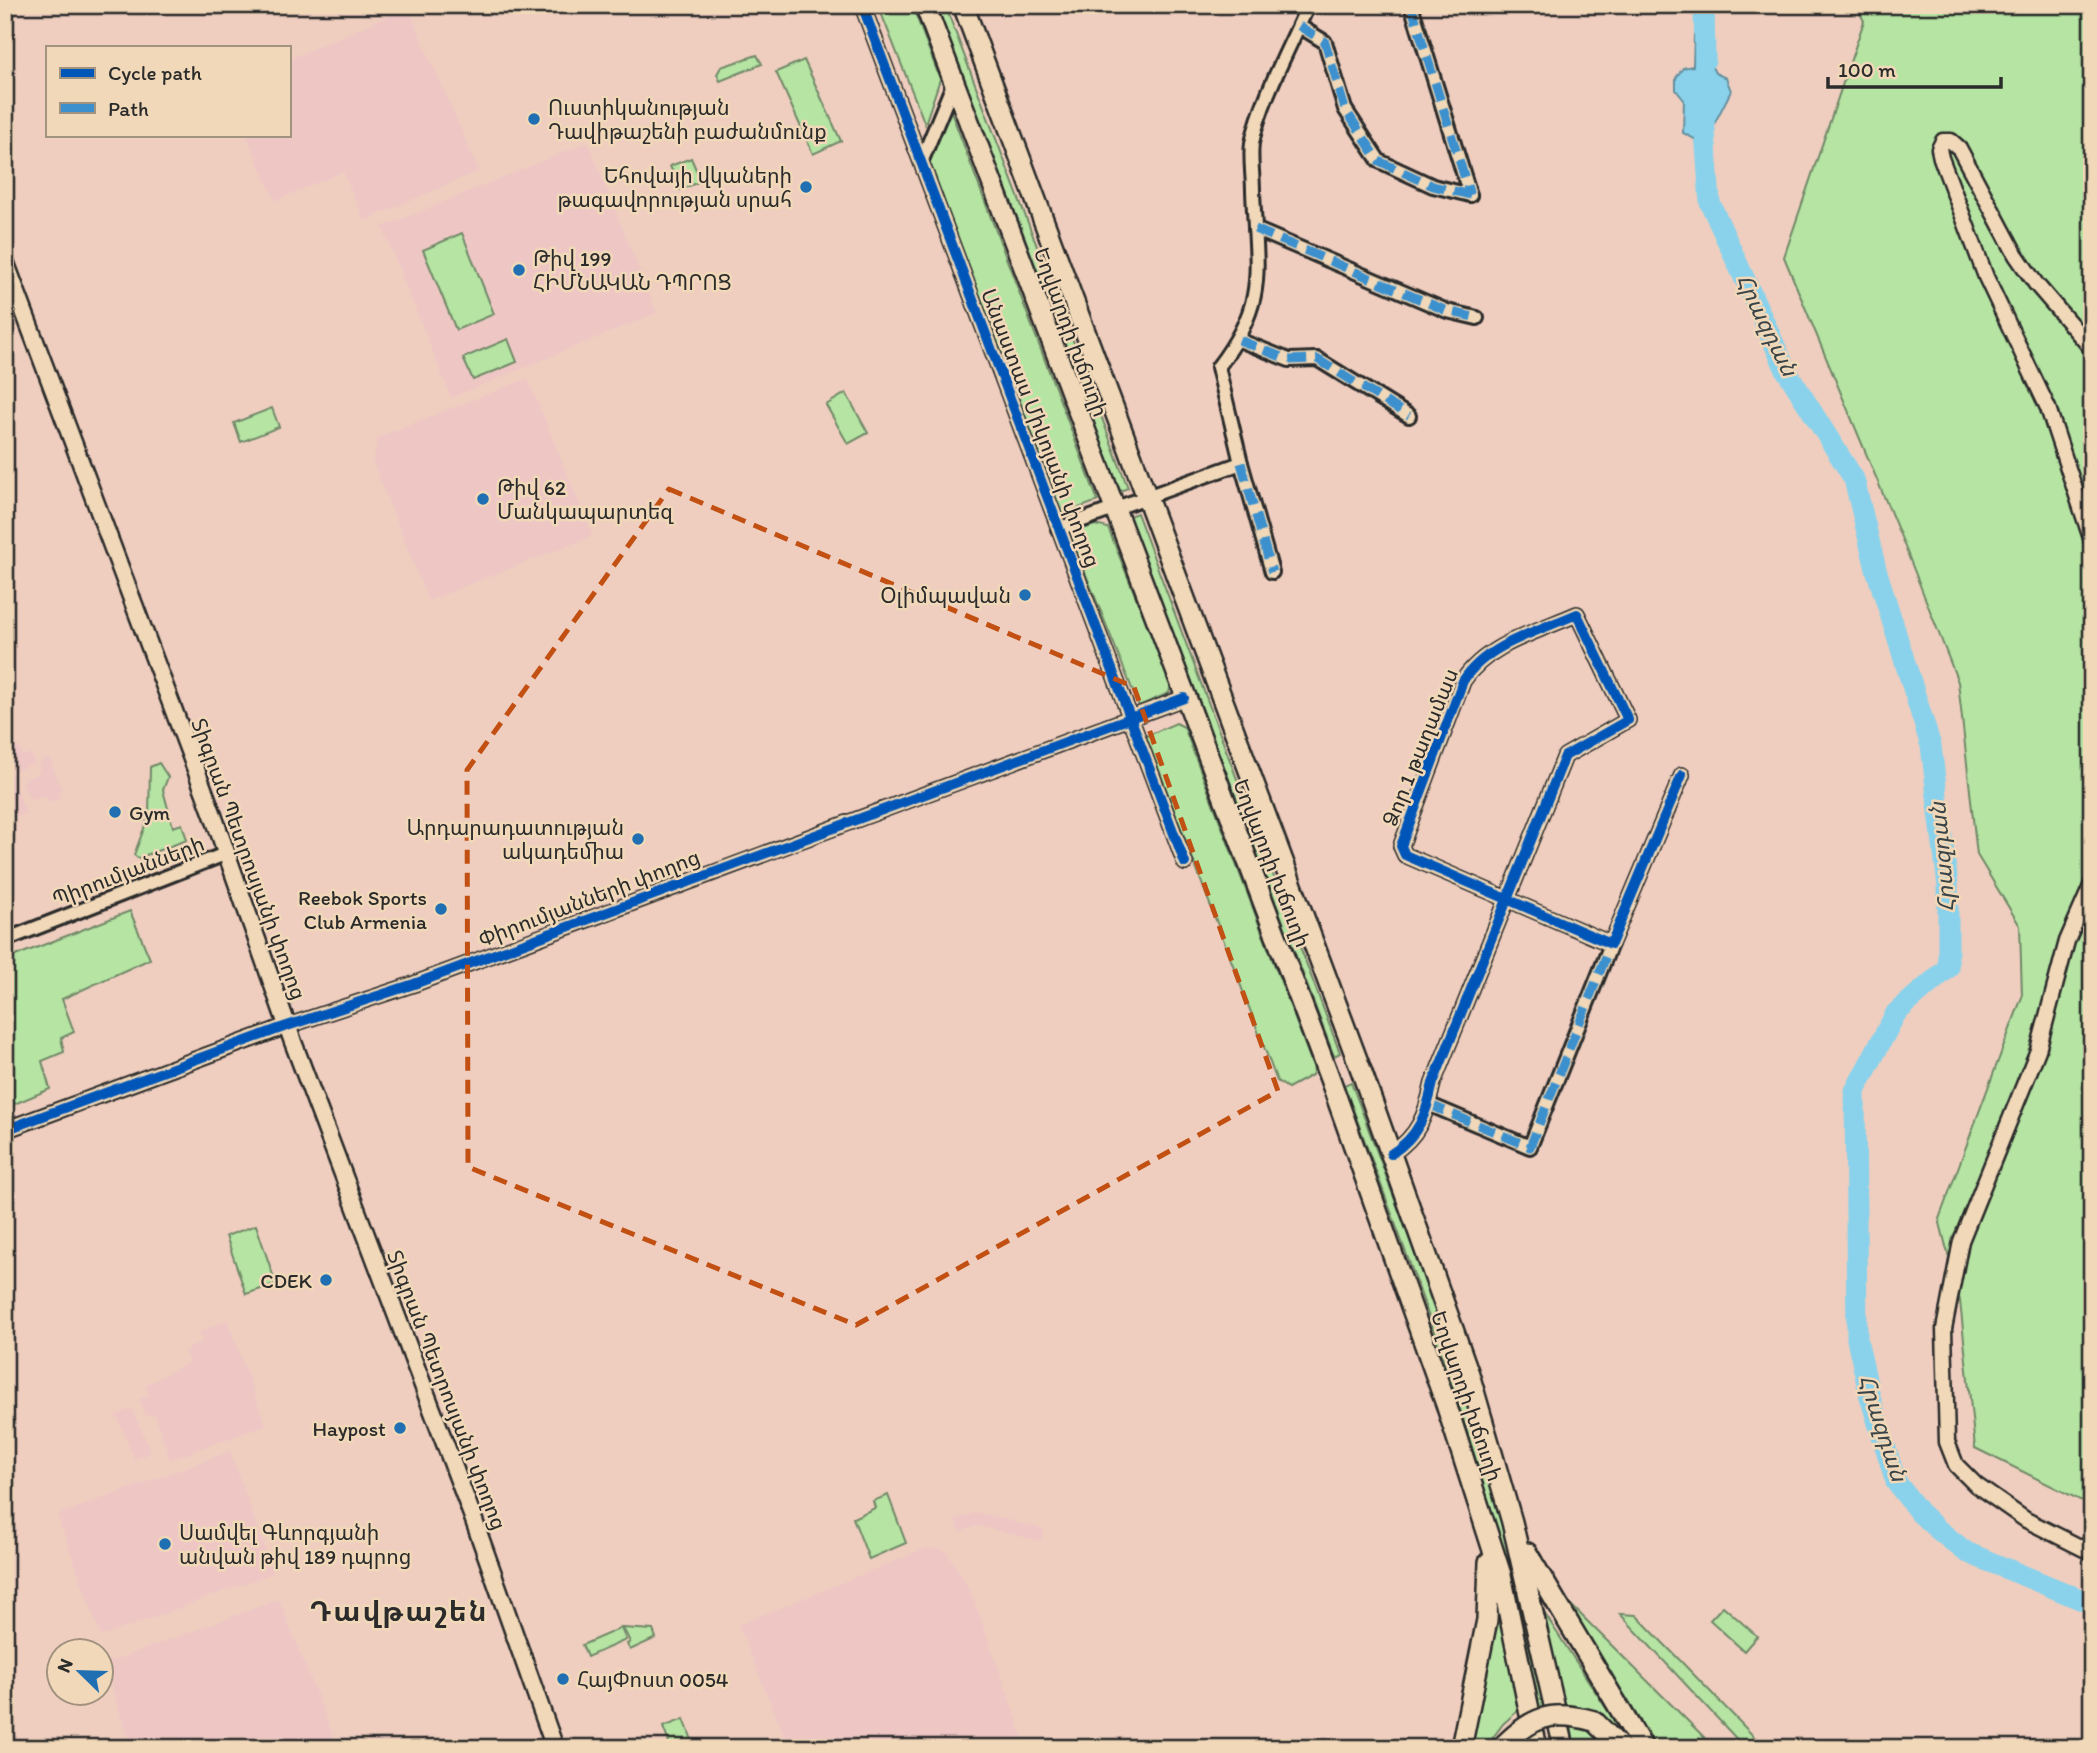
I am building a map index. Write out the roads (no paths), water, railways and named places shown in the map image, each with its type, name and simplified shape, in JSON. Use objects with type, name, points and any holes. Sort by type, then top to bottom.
[{"type":"main road","name":"Եղվարդի խճուղի","points":[[925,5],[1113,510],[1330,1079],[1489,1530],[1537,1748]]},
{"type":"main road","name":"Եղվարդի խճուղի","points":[[963,5],[1361,1070],[1469,1374],[1512,1522],[1564,1748]]},
{"type":"main road","name":"Տիգրան Պետրոսյանի փողոց","points":[[5,261],[549,1748]]},
{"type":"main road","name":"Տիգրան Պետրոսյանի փողոց","points":[[5,293],[222,855]]},
{"type":"main road","name":"Տիգրան Պետրոսյանի փողոց","points":[[284,1027],[472,1515],[555,1748]]},
{"type":"main road","points":[[1330,1079],[1361,1070]]},
{"type":"main road","points":[[1512,1522],[1556,1606],[1643,1748]]},
{"type":"main road","points":[[1461,1748],[1487,1620],[1489,1530]]},
{"type":"main road","points":[[1501,1748],[1528,1723],[1541,1718],[1568,1715],[1594,1721],[1621,1748]]},
{"type":"street","name":"Անաստաս Միկոյանի փողոց","points":[[862,5],[1185,863]]},
{"type":"street","points":[[1272,572],[1241,463],[1218,367],[1239,340],[1250,314],[1259,276],[1252,146],[1259,121],[1308,5]]},
{"type":"street","points":[[1299,26],[1325,42],[1345,109],[1379,161],[1433,186],[1470,195],[1411,5]]},
{"type":"street","points":[[922,160],[954,82]]},
{"type":"street","points":[[2092,349],[2036,284],[2016,255],[1959,148],[1951,141],[1943,142],[1939,149],[1941,159],[1986,277],[2048,408],[2092,541]]},
{"type":"street","points":[[1255,229],[1447,311],[1477,318]]},
{"type":"street","points":[[1239,340],[1289,360],[1317,359],[1409,416]]},
{"type":"street","points":[[1058,529],[1241,463]]},
{"type":"street","name":"Ձոր 1 թաղամաս","points":[[1391,1153],[1413,1139],[1429,1104],[1433,1083],[1507,900],[1565,756],[1628,720],[1577,614],[1492,652],[1473,665],[1463,681],[1401,846],[1405,856],[1507,900],[1611,944]]},
{"type":"street","name":"Փիրումյանների փողոց","points":[[5,1130],[284,1027],[414,984],[1184,698]]},
{"type":"street","points":[[1429,1104],[1530,1147],[1682,775]]},
{"type":"street","name":"Պիրումյանների","points":[[5,940],[222,855]]},
{"type":"street","points":[[2092,884],[2067,941],[2038,1050],[1961,1241],[1944,1329],[1947,1442],[1956,1465],[1976,1485],[2026,1520],[2092,1553]]},
{"type":"water","points":[[1705,32],[1714,34],[1712,67],[1715,73],[1726,78],[1731,91],[1704,144],[1683,133],[1684,100],[1676,90],[1676,78],[1683,68],[1693,66],[1694,35]]},
{"type":"waterway","name":"Հրազդան","points":[[1704,5],[1705,60]]},
{"type":"waterway","name":"Հրազդան","points":[[1704,117],[1710,203],[1786,370],[1854,479],[1876,569],[1931,746],[1948,886],[1948,968],[1896,1013],[1855,1091],[1857,1339],[1870,1397],[1896,1482],[1919,1512],[1936,1528],[1966,1552],[2092,1604]]},
{"type":"place","name":"Ուստիկանության Դավիթաշենի բաժանմունք","points":[[534,119]]},
{"type":"place","name":"Եհովայի վկաների թագավորության սրահ","points":[[806,187]]},
{"type":"place","name":"Թիվ 199 ՀԻՄՆԱԿԱՆ ԴՊՐՈՑ","points":[[519,270]]},
{"type":"place","name":"Թիվ 62 Մանկապարտեզ","points":[[483,499]]},
{"type":"place","name":"Օլիմպավան","points":[[1025,595]]},
{"type":"place","name":"Gym","points":[[115,812]]},
{"type":"place","name":"Արդարադատության ակադեմիա","points":[[638,839]]},
{"type":"place","name":"Reebok Sports Club Armenia","points":[[441,909]]},
{"type":"place","name":"CDEK","points":[[326,1280]]},
{"type":"place","name":"Haypost","points":[[400,1428]]},
{"type":"place","name":"Սամվել Գևորգյանի անվան թիվ 189 դպրոց","points":[[165,1544]]},
{"type":"place","name":"ՀայՓոստ 0054","points":[[563,1679]]},
{"type":"district","name":"Դավթաշեն","points":[[399,1611]]}]
